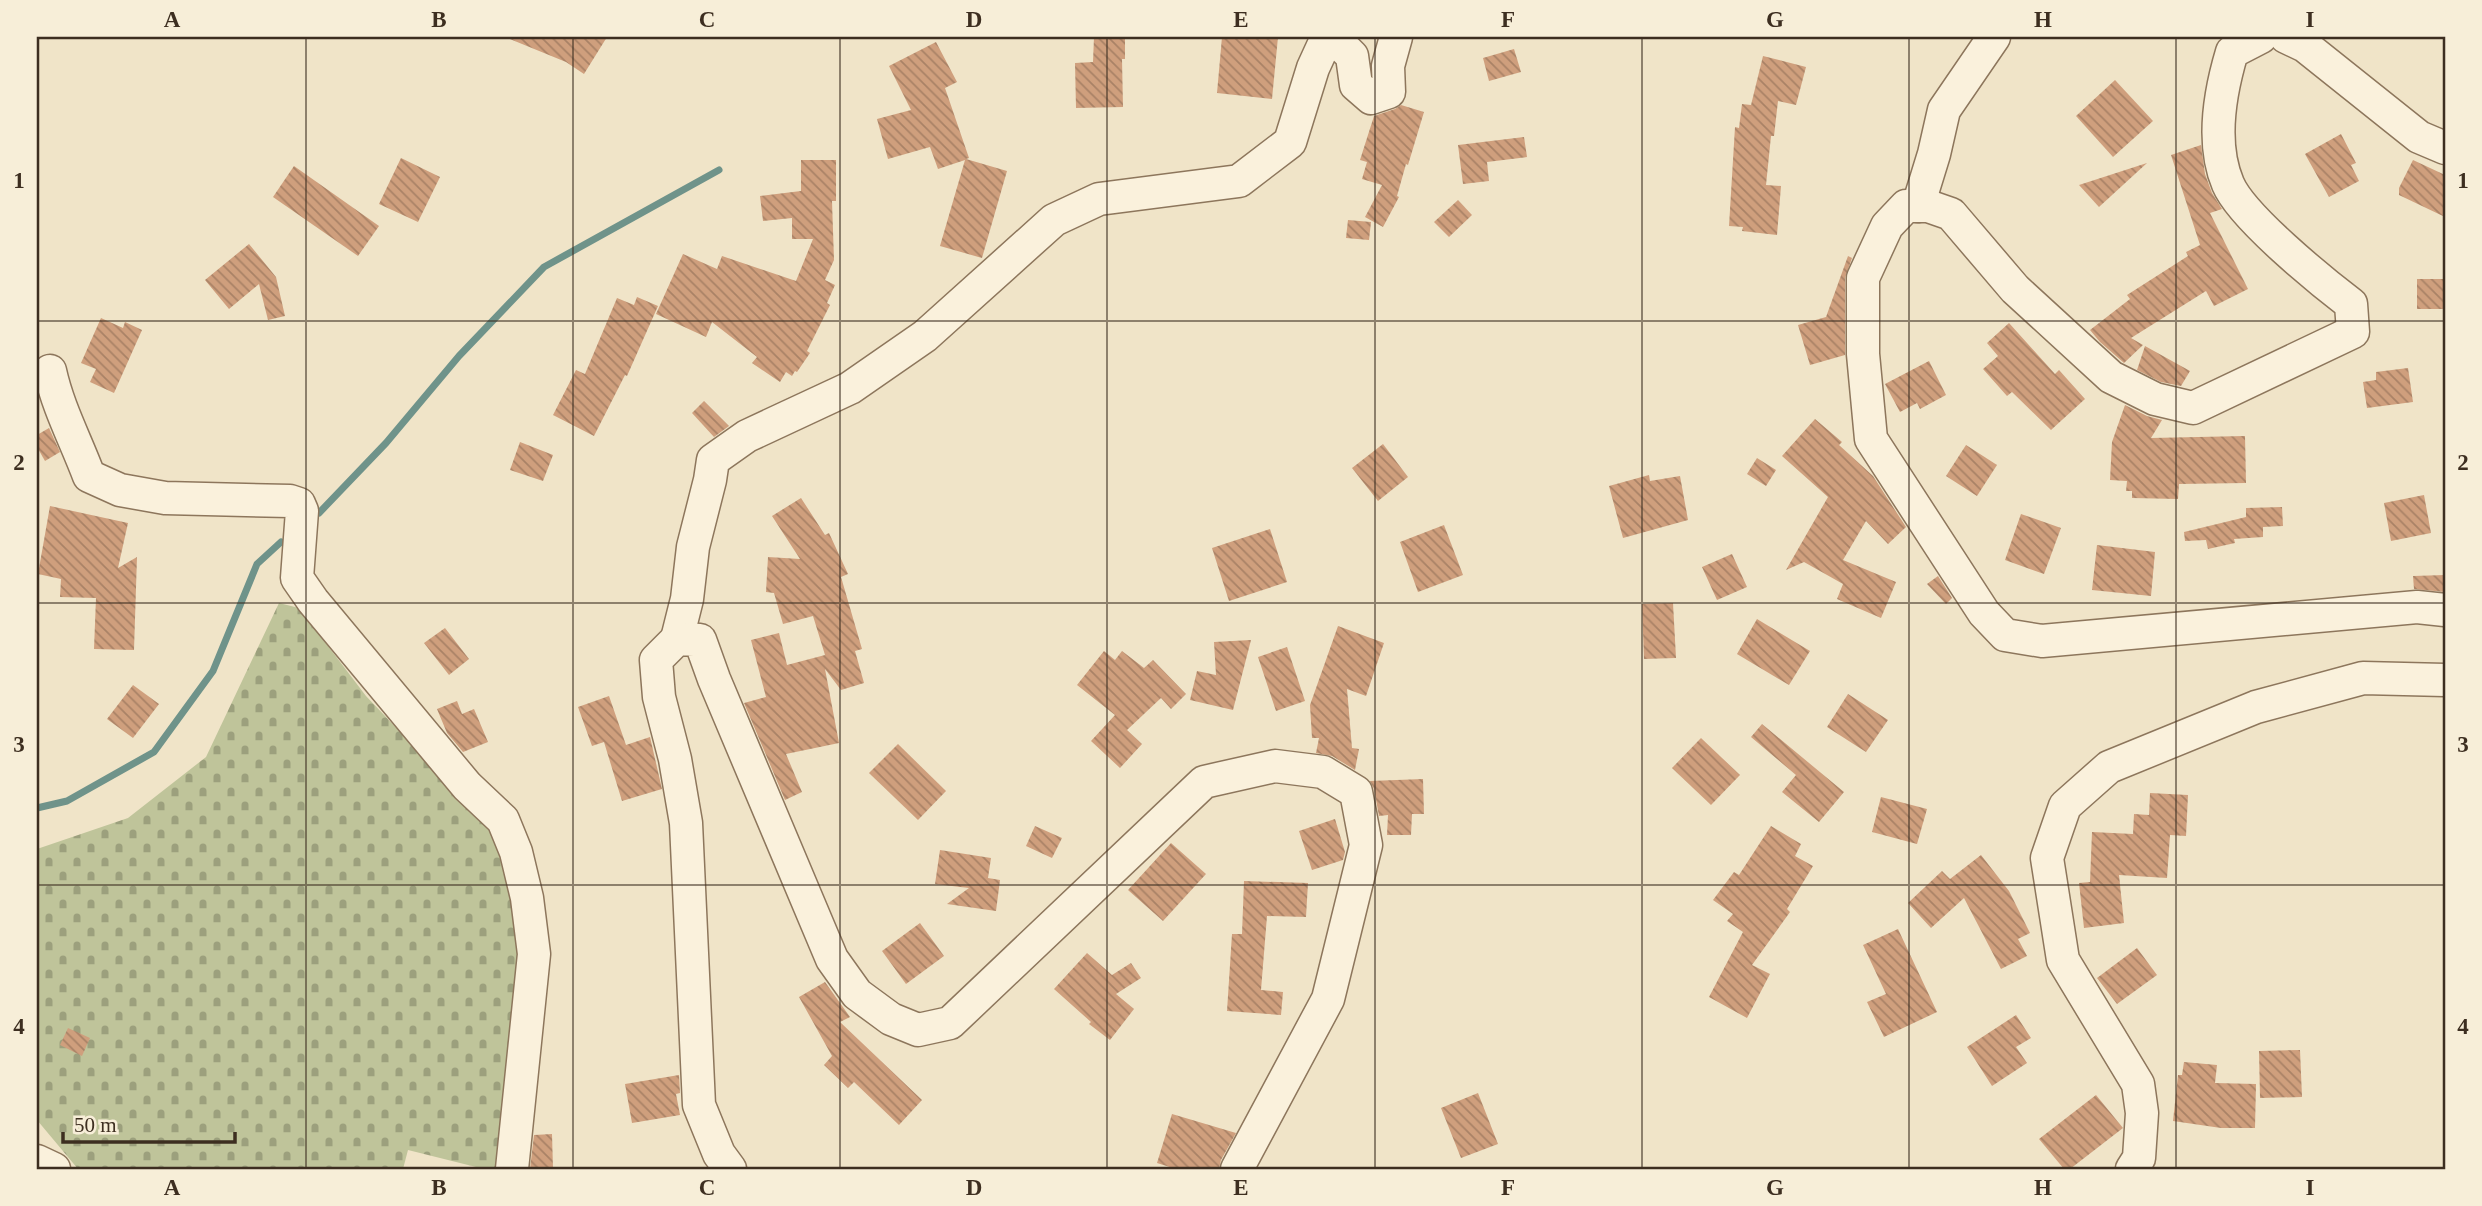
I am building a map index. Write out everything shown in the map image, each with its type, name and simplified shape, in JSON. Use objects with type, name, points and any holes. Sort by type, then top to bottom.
[{"type":"street","points":[[730,1169],[719,1154],[699,1105],[686,823],[675,759],[659,697],[656,660],[677,639],[687,599],[693,547],[713,460],[747,436],[850,388],[914,343],[1054,220],[1099,199],[1239,181],[1290,142],[1313,68],[1324,44],[1336,40],[1352,56],[1356,85],[1371,98],[1389,92],[1388,66],[1396,37]]},
{"type":"street","points":[[1918,206],[1944,110],[1994,37]]},
{"type":"street","points":[[2261,37],[2232,52],[2225,73],[2218,141],[2228,185],[2249,215],[2351,304],[2353,332],[2193,408],[2155,399],[2111,377],[2015,289],[1951,214],[1928,206],[1906,206],[1887,226],[1863,278],[1863,354],[1871,439],[1984,613],[2005,635],[2042,641],[2417,607],[2445,610]]},
{"type":"street","points":[[2299,40],[2419,137],[2445,148]]},
{"type":"street","points":[[50,371],[56,399],[73,433],[89,476],[120,489],[165,498],[290,501],[299,504],[302,511],[297,578],[313,601],[467,786],[503,820],[516,852],[527,898],[534,954],[512,1169]]},
{"type":"street","points":[[677,639],[700,640],[714,680],[832,959],[857,995],[891,1019],[918,1030],[950,1023],[1204,782],[1275,766],[1323,772],[1356,792],[1366,845],[1328,999],[1237,1169]]},
{"type":"street","points":[[2133,1169],[2139,1158],[2141,1124],[2138,1084],[2063,960],[2047,858],[2065,806],[2109,767],[2256,707],[2363,678],[2445,680]]},
{"type":"street","points":[[37,1161],[54,1169]]},
{"type":"green space","points":[[279,603],[299,608],[366,696],[500,837],[521,935],[511,1169],[484,1169],[408,1150],[403,1169],[78,1169],[37,1120],[37,849],[128,818],[206,757]]},
{"type":"building","points":[[505,37],[607,37],[584,74],[566,62]]},
{"type":"building","points":[[1094,37],[1125,37],[1125,59],[1122,59],[1123,107],[1076,108],[1075,63],[1093,62]]},
{"type":"building","points":[[1222,37],[1278,37],[1272,99],[1217,93]]},
{"type":"building","points":[[936,42],[957,82],[945,88],[969,158],[966,159],[1007,171],[982,258],[940,246],[965,160],[938,169],[930,147],[888,159],[877,119],[911,110],[889,66]]},
{"type":"building","points":[[1514,49],[1521,72],[1489,81],[1483,58]]},
{"type":"building","points":[[1763,56],[1806,67],[1796,105],[1778,101],[1774,136],[1771,136],[1766,185],[1781,186],[1777,235],[1742,231],[1743,227],[1729,226],[1735,127],[1739,128],[1742,104],[1751,105]]},
{"type":"building","points":[[2115,80],[2153,121],[2113,157],[2076,116]]},
{"type":"building","points":[[1401,105],[1424,112],[1408,165],[1406,164],[1397,196],[1399,197],[1383,227],[1365,217],[1382,185],[1362,179],[1367,162],[1360,160],[1374,116]]},
{"type":"building","points":[[2341,134],[2356,163],[2351,165],[2359,181],[2329,197],[2305,154]]},
{"type":"building","points":[[1524,137],[1527,157],[1487,162],[1489,181],[1463,184],[1458,145]]},
{"type":"building","points":[[2201,145],[2205,174],[2222,209],[2210,213],[2248,289],[2214,306],[2206,291],[2131,338],[2143,345],[2124,363],[2090,330],[2130,299],[2127,295],[2188,256],[2186,252],[2200,245],[2171,155]]},
{"type":"building","points":[[401,158],[440,177],[418,222],[379,204]]},
{"type":"building","points":[[801,160],[836,160],[836,201],[832,201],[834,260],[825,280],[835,285],[827,303],[830,305],[807,351],[810,353],[797,372],[792,376],[786,372],[780,382],[752,363],[757,357],[712,322],[706,337],[656,314],[683,254],[717,269],[722,256],[796,281],[813,239],[792,239],[792,218],[763,221],[760,196],[801,191]]},
{"type":"building","points":[[2413,160],[2445,175],[2445,217],[2399,195],[2399,188]]},
{"type":"building","points":[[2147,163],[2099,207],[2079,185]]},
{"type":"building","points":[[294,166],[379,226],[358,256],[273,197]]},
{"type":"building","points":[[1458,200],[1472,215],[1449,237],[1434,222]]},
{"type":"building","points":[[1348,220],[1371,222],[1369,240],[1346,238]]},
{"type":"building","points":[[249,244],[276,277],[285,316],[268,320],[259,284],[229,309],[205,280]]},
{"type":"building","points":[[1848,256],[1852,258],[1845,278],[1845,355],[1810,365],[1798,325],[1826,317]]},
{"type":"building","points":[[2417,279],[2444,279],[2444,309],[2417,309]]},
{"type":"building","points":[[637,297],[658,306],[627,376],[625,375],[594,436],[553,415],[576,370],[585,374],[617,298],[634,305]]},
{"type":"building","points":[[101,318],[123,328],[125,322],[142,330],[114,393],[90,382],[96,369],[81,363]]},
{"type":"building","points":[[2009,323],[2055,374],[2059,370],[2085,399],[2051,430],[2012,392],[2007,396],[1983,369],[1998,356],[1987,343]]},
{"type":"building","points":[[2145,346],[2190,371],[2181,386],[2161,382],[2137,370]]},
{"type":"building","points":[[1929,361],[1946,395],[1920,409],[1917,403],[1900,412],[1885,384]]},
{"type":"building","points":[[2408,368],[2413,402],[2367,408],[2363,382],[2376,380],[2376,372]]},
{"type":"building","points":[[704,401],[729,426],[714,437],[692,413]]},
{"type":"building","points":[[2125,405],[2162,420],[2151,438],[2245,436],[2246,483],[2179,484],[2178,499],[2132,498],[2132,491],[2126,491],[2127,481],[2110,480],[2112,442]]},
{"type":"building","points":[[1815,419],[1842,442],[1839,445],[1873,476],[1906,527],[1888,544],[1866,521],[1843,560],[1896,582],[1881,618],[1837,599],[1843,584],[1804,562],[1786,570],[1828,497],[1782,456]]},
{"type":"building","points":[[49,428],[60,452],[45,461],[37,447],[37,435]]},
{"type":"building","points":[[520,442],[553,455],[543,481],[510,470]]},
{"type":"building","points":[[1383,444],[1408,477],[1378,501],[1352,468]]},
{"type":"building","points":[[1966,445],[1997,465],[1977,496],[1946,476]]},
{"type":"building","points":[[1757,458],[1776,470],[1766,486],[1747,474]]},
{"type":"building","points":[[1649,475],[1650,481],[1680,476],[1688,520],[1623,538],[1609,486]]},
{"type":"building","points":[[2424,495],[2431,533],[2391,541],[2384,503]]},
{"type":"building","points":[[801,498],[825,535],[829,533],[848,574],[841,577],[862,649],[855,651],[864,683],[841,690],[825,669],[839,743],[786,754],[802,792],[785,800],[744,703],[766,697],[751,640],[779,633],[787,665],[825,655],[813,616],[783,624],[774,593],[766,592],[768,557],[800,559],[772,516]]},
{"type":"building","points":[[50,506],[128,523],[118,568],[137,557],[134,650],[94,649],[96,598],[60,597],[61,579],[38,574]]},
{"type":"building","points":[[2282,507],[2283,526],[2263,527],[2263,537],[2234,539],[2235,543],[2208,549],[2206,540],[2185,541],[2184,532],[2246,517],[2246,508]]},
{"type":"building","points":[[2021,514],[2061,528],[2044,574],[2005,560]]},
{"type":"building","points":[[1444,525],[1463,575],[1418,592],[1400,542]]},
{"type":"building","points":[[1270,529],[1287,582],[1229,601],[1212,548]]},
{"type":"building","points":[[2097,545],[2155,552],[2151,596],[2092,590]]},
{"type":"building","points":[[1732,554],[1747,587],[1717,600],[1702,567]]},
{"type":"building","points":[[2445,575],[2445,592],[2414,589],[2413,576]]},
{"type":"building","points":[[1938,576],[1952,598],[1946,604],[1927,584]]},
{"type":"building","points":[[1673,603],[1676,658],[1644,659],[1642,604]]},
{"type":"building","points":[[1757,619],[1810,651],[1789,685],[1737,654]]},
{"type":"building","points":[[1338,626],[1384,643],[1366,696],[1347,689],[1352,748],[1359,749],[1355,770],[1332,756],[1316,753],[1319,738],[1312,738],[1310,705]]},
{"type":"building","points":[[445,628],[469,659],[449,675],[424,643]]},
{"type":"building","points":[[1251,640],[1233,710],[1190,700],[1197,671],[1216,675],[1214,642]]},
{"type":"building","points":[[1287,647],[1305,701],[1276,711],[1258,657]]},
{"type":"building","points":[[1104,651],[1115,660],[1122,651],[1144,668],[1153,660],[1186,694],[1171,709],[1161,698],[1127,730],[1142,744],[1120,768],[1091,741],[1115,715],[1077,685]]},
{"type":"building","points":[[133,685],[159,704],[133,738],[107,719]]},
{"type":"building","points":[[1848,694],[1888,720],[1866,752],[1827,727]]},
{"type":"building","points":[[609,696],[626,745],[650,737],[662,789],[622,801],[604,742],[592,746],[578,707]]},
{"type":"building","points":[[457,701],[462,714],[474,709],[488,742],[463,752],[447,733],[437,709]]},
{"type":"building","points":[[1762,724],[1844,792],[1819,822],[1782,792],[1796,775],[1751,737]]},
{"type":"building","points":[[1701,738],[1740,775],[1711,805],[1672,768]]},
{"type":"building","points":[[898,744],[946,791],[918,820],[869,773]]},
{"type":"building","points":[[1423,779],[1424,814],[1412,814],[1411,835],[1387,835],[1388,815],[1379,816],[1370,781]]},
{"type":"building","points":[[2150,793],[2188,795],[2186,836],[2170,835],[2167,878],[2119,875],[2124,923],[2084,928],[2079,883],[2090,882],[2092,832],[2133,834],[2134,814],[2149,815]]},
{"type":"building","points":[[1881,797],[1927,809],[1917,844],[1872,832]]},
{"type":"building","points":[[1335,819],[1345,852],[1343,860],[1312,870],[1299,831]]},
{"type":"building","points":[[1035,826],[1062,838],[1052,858],[1026,846]]},
{"type":"building","points":[[1771,826],[1801,844],[1795,856],[1813,866],[1787,909],[1790,912],[1752,965],[1770,974],[1747,1018],[1709,997],[1743,932],[1727,921],[1733,914],[1713,900],[1734,872],[1739,875]]},
{"type":"building","points":[[1171,843],[1206,874],[1163,921],[1128,890]]},
{"type":"building","points":[[940,850],[991,858],[988,878],[1000,880],[996,911],[947,904],[969,888],[935,884]]},
{"type":"building","points":[[1981,855],[2009,891],[2030,933],[2018,939],[2027,956],[2001,969],[1964,898],[1931,928],[1908,903],[1942,871],[1950,879]]},
{"type":"building","points":[[1244,881],[1308,883],[1306,917],[1267,916],[1261,990],[1283,992],[1281,1015],[1227,1011],[1232,934],[1242,934]]},
{"type":"building","points":[[920,923],[944,956],[906,984],[882,951]]},
{"type":"building","points":[[1898,929],[1937,1012],[1884,1037],[1867,1002],[1886,994],[1863,945]]},
{"type":"building","points":[[2137,948],[2157,975],[2117,1004],[2097,978]]},
{"type":"building","points":[[1087,953],[1112,975],[1131,963],[1141,978],[1116,994],[1134,1009],[1110,1040],[1089,1024],[1091,1022],[1054,989]]},
{"type":"building","points":[[825,982],[850,1017],[840,1022],[922,1100],[899,1125],[854,1082],[848,1088],[824,1065],[832,1056],[799,997]]},
{"type":"building","points":[[2016,1015],[2031,1038],[2016,1047],[2027,1063],[1992,1086],[1967,1047]]},
{"type":"building","points":[[68,1028],[90,1038],[82,1056],[60,1045]]},
{"type":"building","points":[[2300,1050],[2302,1097],[2260,1098],[2259,1051]]},
{"type":"building","points":[[2184,1062],[2217,1065],[2215,1083],[2256,1084],[2255,1128],[2221,1128],[2173,1121],[2178,1075],[2182,1075]]},
{"type":"building","points":[[679,1075],[680,1093],[676,1094],[680,1115],[632,1123],[625,1084]]},
{"type":"building","points":[[1478,1093],[1498,1144],[1461,1158],[1441,1108]]},
{"type":"building","points":[[2096,1095],[2123,1128],[2070,1169],[2064,1169],[2039,1139]]},
{"type":"building","points":[[1172,1114],[1236,1133],[1219,1169],[1176,1169],[1157,1163]]},
{"type":"building","points":[[552,1134],[553,1169],[530,1169],[534,1135]]},
{"type":"waterway","points":[[319,513],[386,443],[459,356],[544,267],[719,170]]},
{"type":"waterway","points":[[37,808],[67,801],[154,752],[213,671],[257,564],[281,542]]}]
